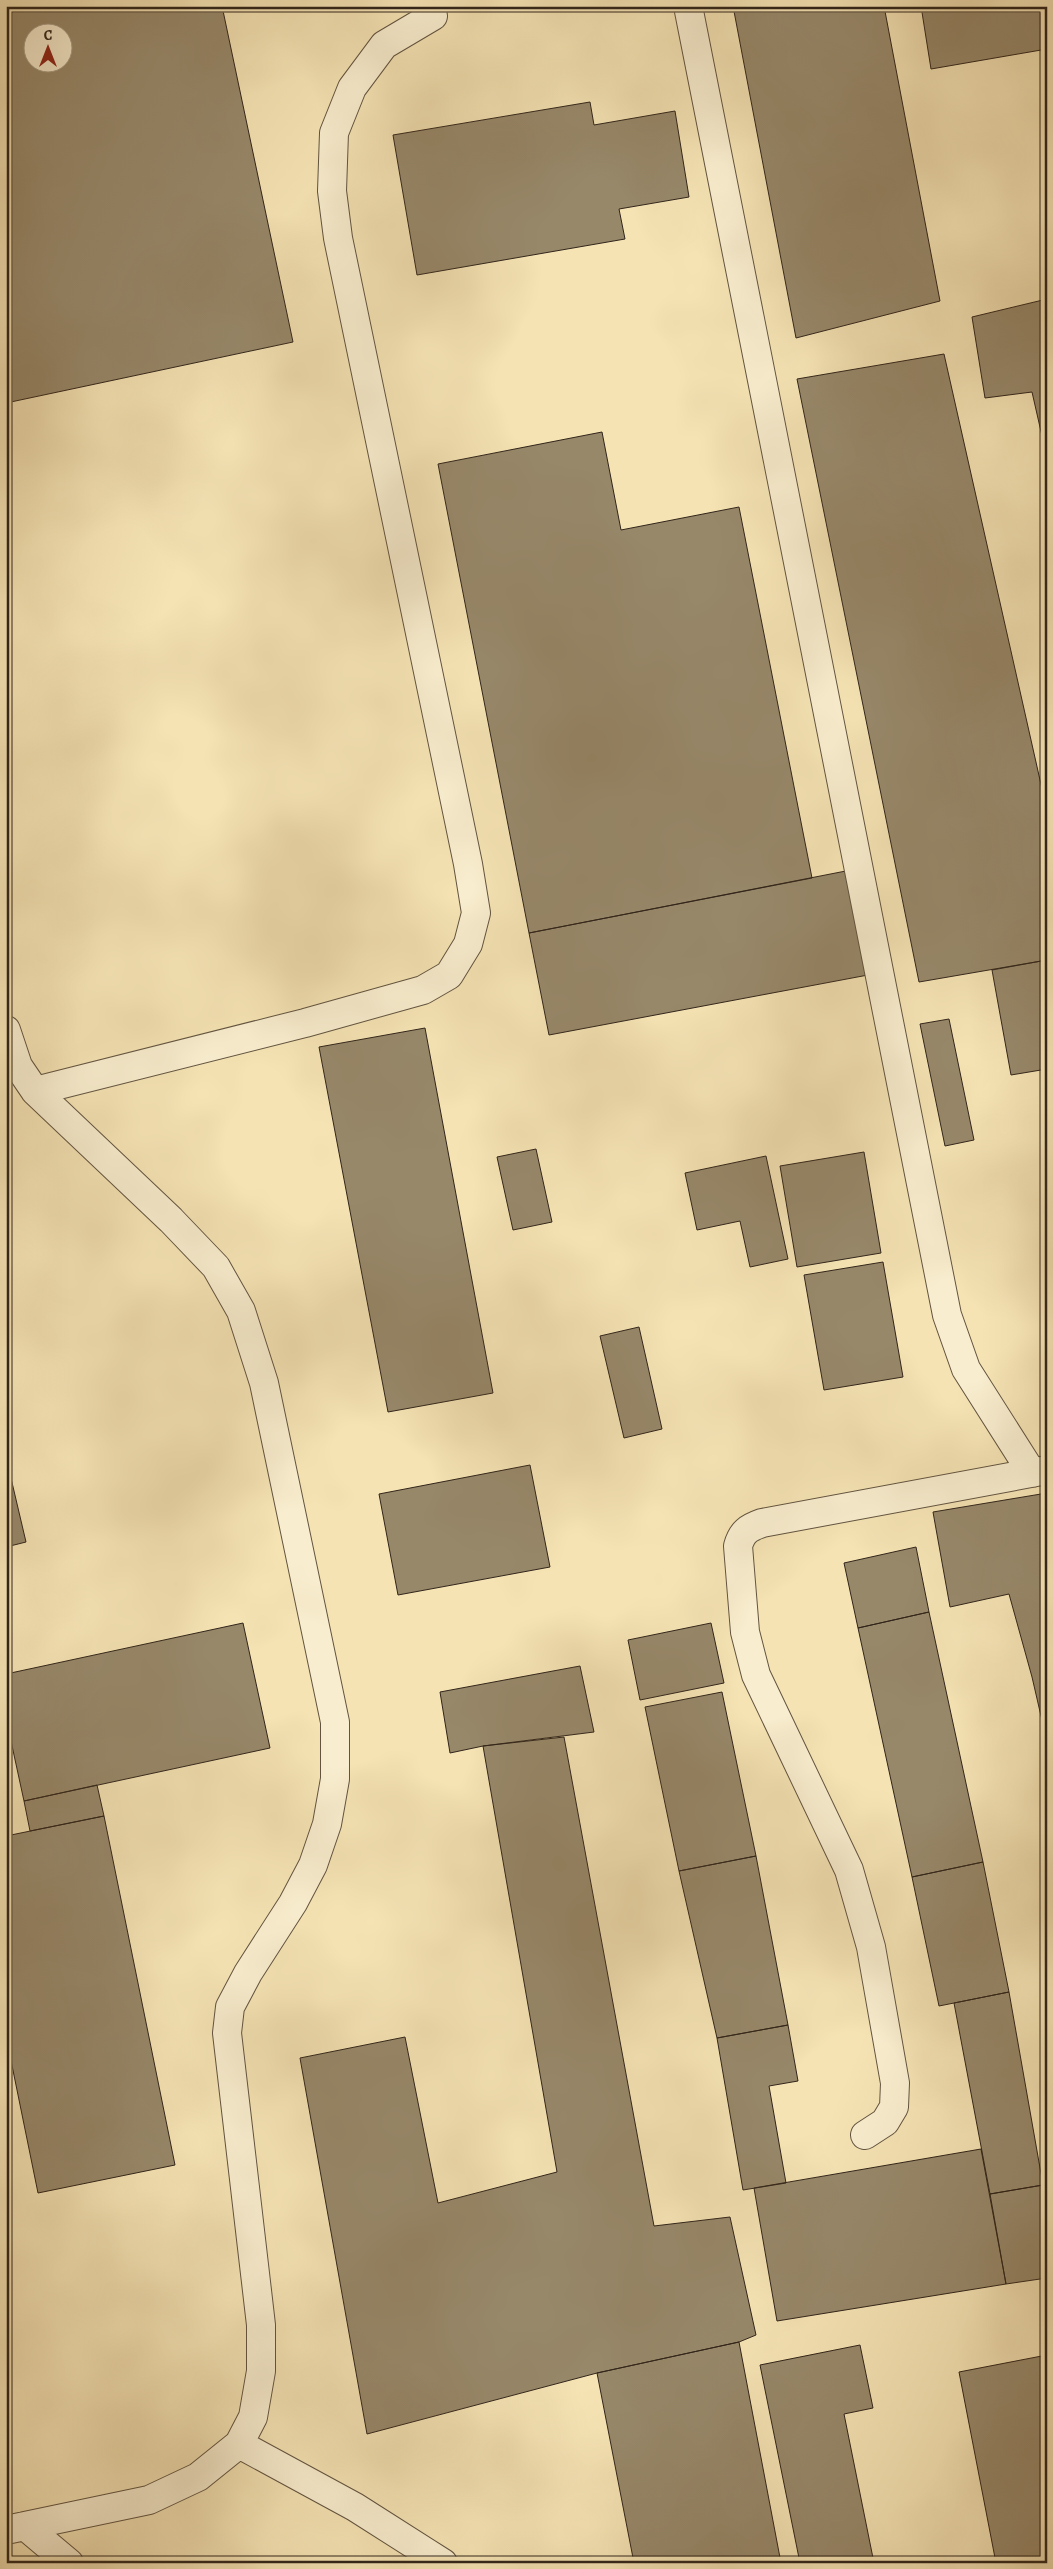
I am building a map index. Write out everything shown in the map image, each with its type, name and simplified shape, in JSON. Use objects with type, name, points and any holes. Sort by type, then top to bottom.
[{"type":"lane","points":[[688,6],[948,1315],[966,1369],[1039,1471],[762,1522],[747,1528],[740,1538],[738,1546],[745,1632],[756,1675],[849,1870],[870,1947],[895,2083],[894,2107],[885,2122],[865,2135]]},
{"type":"lane","points":[[35,1091],[423,990],[449,975],[468,944],[476,914],[468,864],[338,238],[332,191],[334,134],[352,88],[384,45],[433,16]]},
{"type":"lane","points":[[6,1030],[18,1066],[35,1091],[171,1220],[216,1267],[241,1311],[264,1383],[335,1722],[335,1779],[327,1824],[313,1865],[293,1903],[248,1973],[230,2007],[227,2033],[261,2325],[261,2371],[253,2417],[239,2444],[198,2477],[149,2500],[16,2528]]},
{"type":"lane","points":[[239,2444],[356,2507],[443,2563]]},
{"type":"lane","points":[[16,2528],[69,2563]]},
{"type":"building","points":[[6,6],[222,6],[293,342],[6,403]]},
{"type":"building","points":[[733,6],[884,6],[940,301],[796,338]]},
{"type":"building","points":[[921,6],[1047,6],[1047,49],[931,69]]},
{"type":"building","points":[[590,102],[594,125],[675,111],[689,197],[619,209],[625,239],[417,275],[393,135]]},
{"type":"building","points":[[1047,299],[1047,458],[1032,392],[985,398],[972,317]]},
{"type":"building","points":[[944,354],[1047,811],[1047,960],[919,982],[797,379]]},
{"type":"building","points":[[602,432],[621,530],[739,507],[812,878],[529,933],[438,464]]},
{"type":"building","points":[[851,870],[868,975],[549,1035],[529,933]]},
{"type":"building","points":[[1047,960],[1047,1069],[1011,1075],[992,970]]},
{"type":"building","points":[[949,1019],[974,1140],[945,1146],[920,1024]]},
{"type":"building","points":[[425,1028],[493,1393],[388,1412],[319,1047]]},
{"type":"building","points":[[536,1149],[552,1222],[513,1230],[497,1157]]},
{"type":"building","points":[[864,1152],[881,1253],[797,1267],[780,1166]]},
{"type":"building","points":[[766,1156],[788,1259],[750,1267],[740,1221],[697,1230],[685,1173]]},
{"type":"building","points":[[883,1262],[903,1377],[824,1390],[804,1275]]},
{"type":"building","points":[[639,1327],[662,1429],[624,1438],[600,1336]]},
{"type":"building","points":[[6,1457],[26,1542],[6,1547]]},
{"type":"building","points":[[530,1465],[550,1567],[398,1595],[379,1494]]},
{"type":"building","points":[[1047,1493],[1047,1742],[1032,1677],[1009,1594],[950,1607],[933,1512]]},
{"type":"building","points":[[916,1547],[929,1612],[858,1628],[844,1563]]},
{"type":"building","points":[[929,1612],[983,1862],[912,1877],[858,1628]]},
{"type":"building","points":[[243,1623],[270,1748],[24,1801],[6,1718],[6,1674]]},
{"type":"building","points":[[711,1623],[724,1683],[640,1700],[628,1640]]},
{"type":"building","points":[[580,1666],[594,1732],[483,1746],[450,1753],[440,1692]]},
{"type":"building","points":[[722,1692],[756,1856],[679,1871],[645,1707]]},
{"type":"building","points":[[564,1737],[654,2226],[730,2217],[756,2335],[739,2342],[597,2373],[367,2434],[300,2058],[405,2037],[438,2203],[557,2172],[483,1746]]},
{"type":"building","points":[[97,1785],[104,1816],[30,1831],[24,1801]]},
{"type":"building","points":[[104,1816],[175,2165],[38,2193],[6,2036],[6,1836]]},
{"type":"building","points":[[756,1856],[788,2025],[717,2038],[679,1871]]},
{"type":"building","points":[[983,1862],[1009,1992],[939,2006],[912,1877]]},
{"type":"building","points":[[1009,1992],[1043,2185],[990,2194],[954,2003]]},
{"type":"building","points":[[788,2025],[798,2081],[769,2086],[786,2183],[743,2190],[717,2038]]},
{"type":"building","points":[[981,2149],[1006,2284],[777,2321],[754,2188]]},
{"type":"building","points":[[1043,2185],[1047,2207],[1047,2278],[1006,2284],[990,2194]]},
{"type":"building","points":[[739,2342],[781,2563],[634,2563],[597,2373]]},
{"type":"building","points":[[860,2345],[873,2408],[844,2414],[874,2563],[800,2563],[760,2365]]},
{"type":"building","points":[[1047,2355],[1047,2563],[996,2563],[959,2372]]}]
